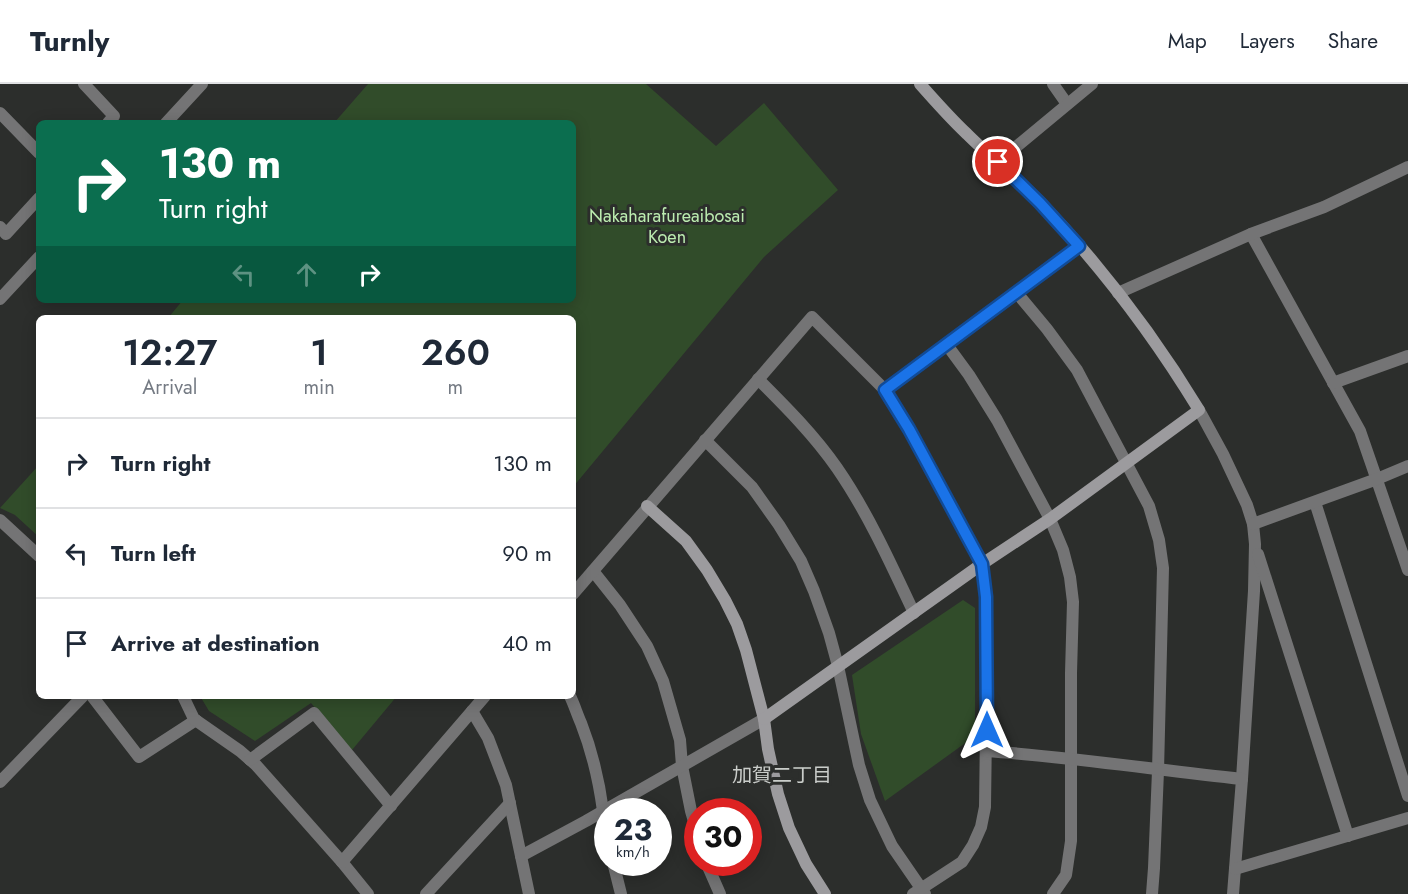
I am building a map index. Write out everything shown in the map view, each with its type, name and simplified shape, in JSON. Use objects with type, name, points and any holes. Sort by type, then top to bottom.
[{"type":"street","points":[[84,84],[114,116],[111,120]]},
{"type":"street","points":[[169,120],[202,84]]},
{"type":"street","points":[[920,84],[968,135],[1040,203],[1118,293],[1155,341],[1200,410],[1247,505],[1253,524],[1255,544],[1254,591],[1233,894]]},
{"type":"street","points":[[1053,84],[1067,104]]},
{"type":"street","points":[[998,162],[1092,84]]},
{"type":"street","points":[[0,113],[36,150]]},
{"type":"street","points":[[1118,293],[1251,234],[1324,207],[1408,167]]},
{"type":"street","points":[[0,227],[6,234],[36,201]]},
{"type":"street","points":[[1251,234],[1360,430],[1407,565]]},
{"type":"street","points":[[885,390],[1079,246]]},
{"type":"street","points":[[0,299],[36,260]]},
{"type":"street","points":[[1017,293],[1077,370],[1149,506],[1160,540],[1163,568],[1155,868],[1152,894]]},
{"type":"street","points":[[576,591],[647,506],[812,317],[885,390],[909,429],[982,564],[986,597],[985,807],[981,828],[962,862],[920,892],[892,846],[870,800],[859,765],[829,633],[801,561],[752,487],[705,440]]},
{"type":"street","points":[[947,345],[997,420],[1050,519],[1063,550],[1070,577],[1073,602],[1071,841],[1066,875],[1053,894]]},
{"type":"street","points":[[1334,383],[1408,356]]},
{"type":"street","points":[[758,379],[791,411],[837,468],[872,529],[914,613]]},
{"type":"street","points":[[625,798],[764,719],[982,564],[1050,519],[1200,410]]},
{"type":"street","points":[[1253,524],[1408,466]]},
{"type":"street","points":[[1315,502],[1408,796]]},
{"type":"street","points":[[647,506],[686,541],[707,570],[737,624],[764,719],[778,794],[789,828],[806,864],[825,894]]},
{"type":"street","points":[[0,520],[36,553]]},
{"type":"street","points":[[1255,544],[1348,836]]},
{"type":"street","points":[[593,571],[621,605],[646,646],[663,681],[678,731],[688,798]]},
{"type":"street","points":[[0,782],[80,699]]},
{"type":"street","points":[[94,699],[139,757],[196,720]]},
{"type":"street","points":[[184,699],[194,718],[250,760],[368,894]]},
{"type":"street","points":[[342,862],[482,699]]},
{"type":"street","points":[[571,699],[593,759],[602,798]]},
{"type":"street","points":[[472,711],[488,738],[506,785],[529,894]]},
{"type":"street","points":[[250,760],[314,713],[391,806]]},
{"type":"street","points":[[986,751],[1034,754],[1158,771],[1242,779]]},
{"type":"street","points":[[426,894],[510,803]]},
{"type":"street","points":[[521,856],[594,816]]},
{"type":"street","points":[[1235,869],[1408,818]]},
{"type":"street","points":[[616,876],[621,894]]},
{"type":"street","points":[[712,876],[720,894]]},
{"type":"green space","name":"Nakaharafureaibosai Koen","points":[[368,84],[646,84],[716,146],[764,103],[838,190],[764,257],[576,483],[576,315],[170,315],[180,303],[576,303],[576,120],[337,120]]},
{"type":"green space","points":[[36,468],[36,534],[15,515],[0,508]]},
{"type":"green space","points":[[963,600],[975,608],[975,736],[885,801],[861,734],[852,675]]},
{"type":"green space","points":[[202,699],[394,699],[352,750],[311,703],[255,741],[209,711]]},
{"type":"district","name":"加賀二丁目","points":[[782,775]]},
{"type":"route","points":[[987,730],[986,597],[982,564],[909,429],[885,390],[1079,246],[998,162]]}]
